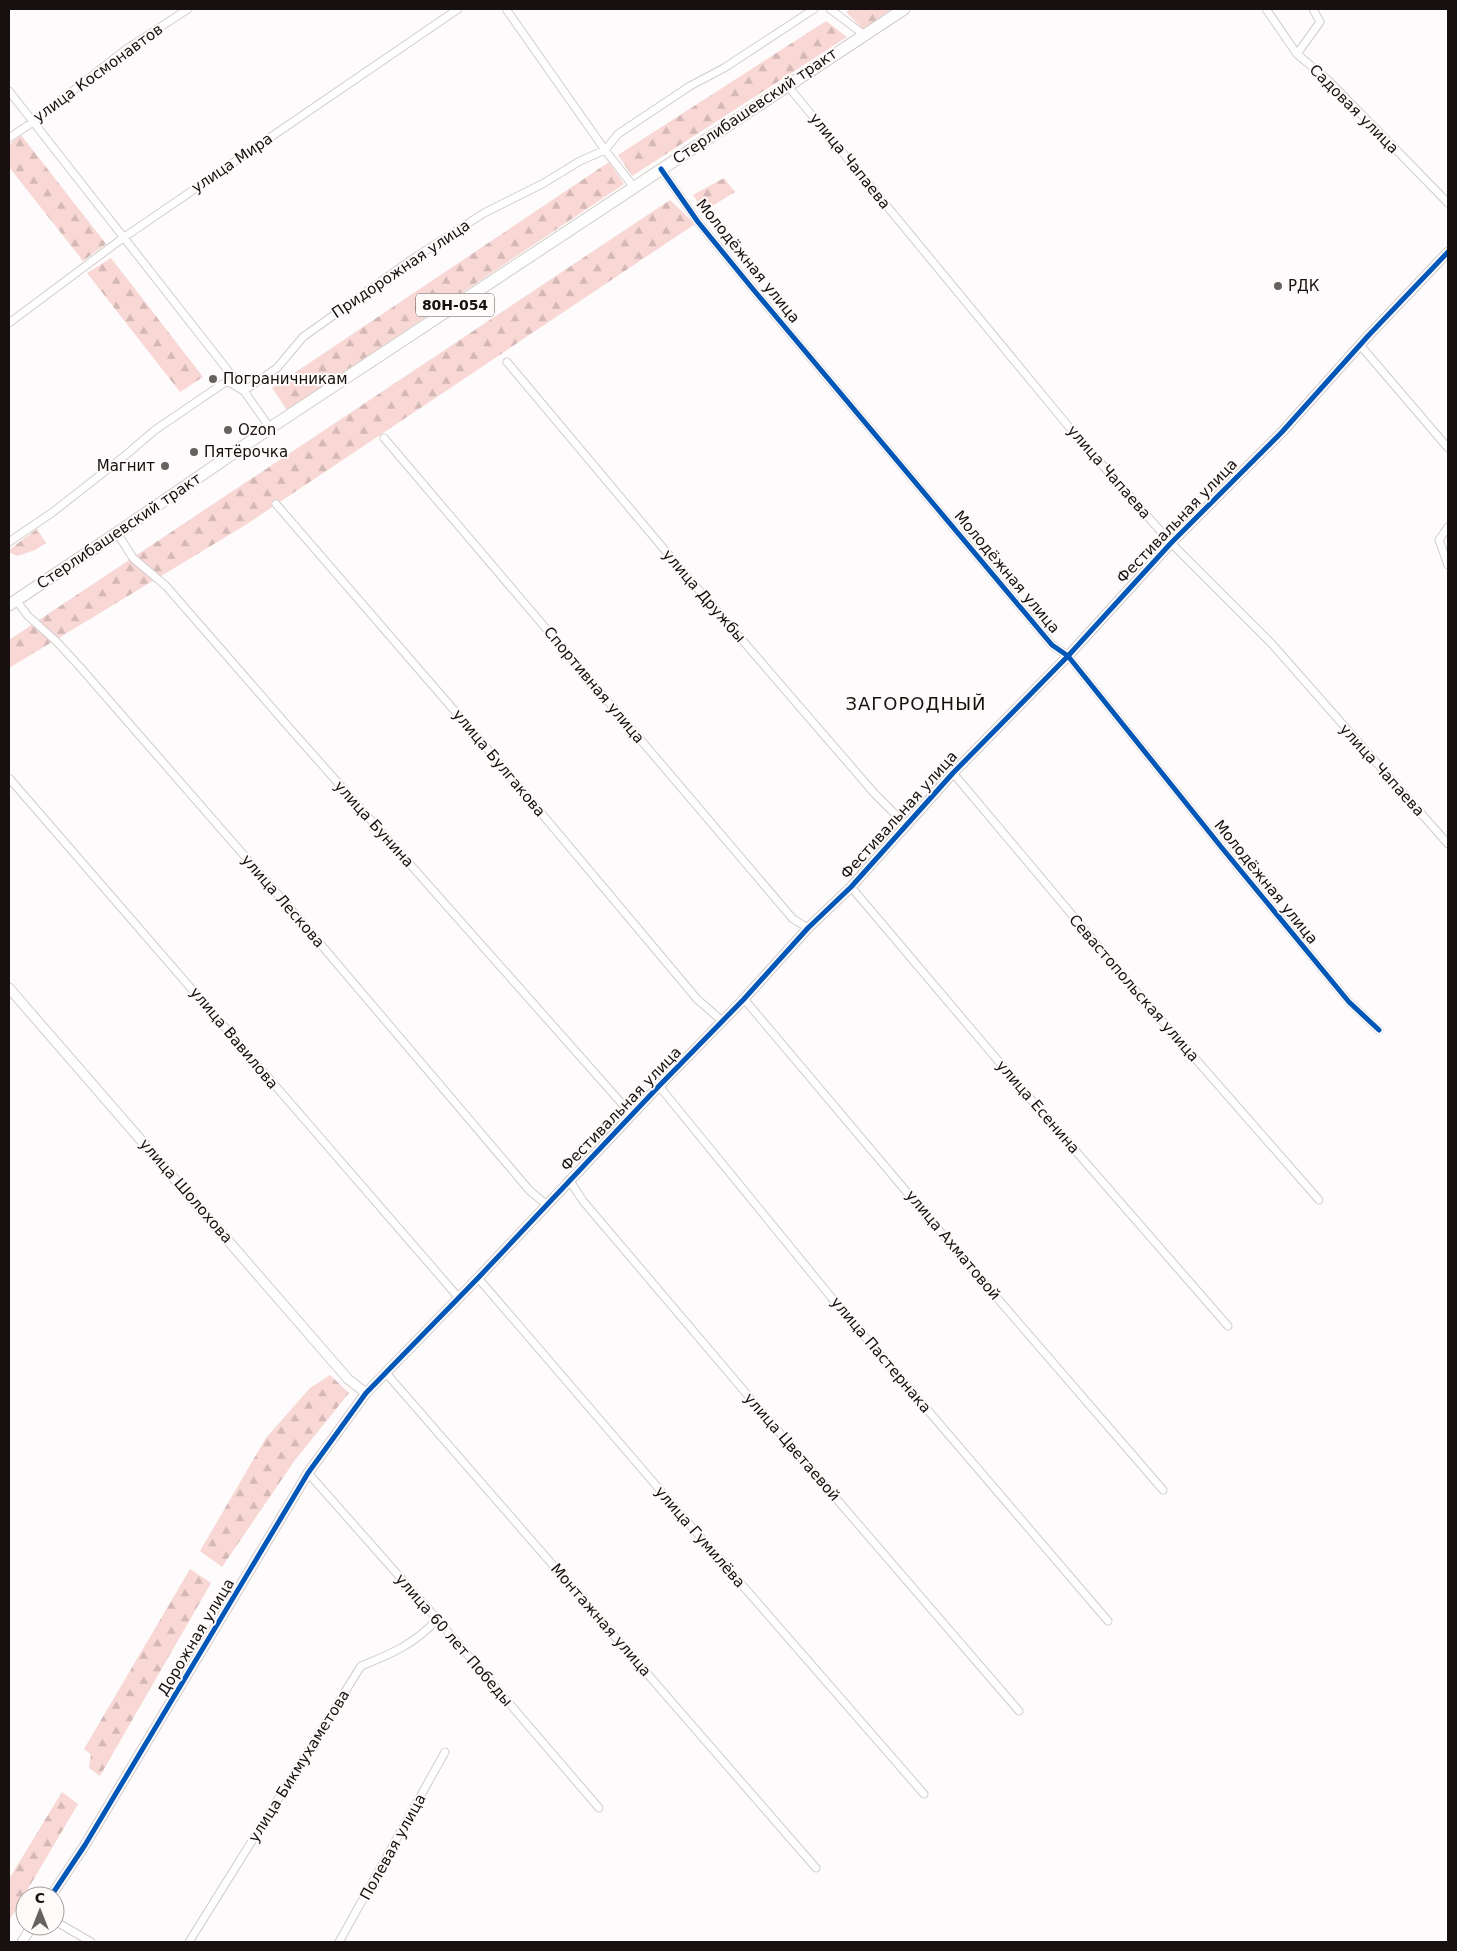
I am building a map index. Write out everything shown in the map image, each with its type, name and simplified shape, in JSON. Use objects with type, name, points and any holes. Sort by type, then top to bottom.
[{"type":"main road","name":"Стерлибашевский тракт","points":[[12,603],[270,428],[787,84],[904,9]]},
{"type":"street","name":"улица Космонавтов","points":[[9,138],[33,122],[124,50],[188,9]]},
{"type":"street","name":"улица Мира","points":[[9,322],[122,238],[458,9]]},
{"type":"street","points":[[506,9],[605,150],[634,186]]},
{"type":"street","name":"Придорожная улица","points":[[244,391],[277,368],[303,337],[411,260],[484,213],[580,161],[605,150],[618,134],[690,86],[724,68],[814,9]]},
{"type":"street","points":[[830,9],[863,34]]},
{"type":"street","name":"Садовая улица","points":[[1266,9],[1297,54],[1329,81],[1448,203]]},
{"type":"street","points":[[1297,54],[1320,22],[1314,9]]},
{"type":"street","name":"улица Чапаева","points":[[787,84],[1069,427],[1171,543],[1272,644],[1448,844]]},
{"type":"street","points":[[9,91],[122,238],[244,391],[270,428]]},
{"type":"street","name":"Молодёжная улица","points":[[661,169],[698,222],[752,288],[1052,646],[1068,656],[1343,994],[1379,1030]]},
{"type":"street","name":"Фестивальная улица","points":[[366,1393],[459,1298],[808,928],[850,887],[953,773],[1068,656],[1171,543],[1282,432],[1360,345],[1448,252]]},
{"type":"street","points":[[1360,345],[1448,448]]},
{"type":"street","name":"улица Дружбы","points":[[507,362],[667,553],[822,733],[874,793],[907,826]]},
{"type":"street","points":[[9,542],[53,512],[155,430],[227,381],[244,391]]},
{"type":"street","name":"Спортивная улица","points":[[384,438],[793,919],[808,928]]},
{"type":"street","name":"улица Булгакова","points":[[276,504],[485,746],[697,998],[722,1021]]},
{"type":"street","points":[[1448,527],[1439,540],[1448,565]]},
{"type":"street","name":"улица Бунина","points":[[117,533],[134,558],[166,586],[292,732],[632,1115]]},
{"type":"street","name":"улица Лескова","points":[[12,603],[57,642],[80,667],[289,907],[530,1191],[546,1205]]},
{"type":"street","name":"Севастопольская улица","points":[[953,773],[1136,991],[1319,1200]]},
{"type":"street","name":"улица Вавилова","points":[[9,778],[459,1298]]},
{"type":"street","name":"улица Есенина","points":[[850,887],[1033,1102],[1228,1326]]},
{"type":"street","name":"улица Шолохова","points":[[9,988],[348,1379],[366,1393]]},
{"type":"street","name":"улица Ахматовой","points":[[744,998],[954,1248],[1163,1490]]},
{"type":"street","name":"улица Пастернака","points":[[659,1086],[831,1297],[1108,1621]]},
{"type":"street","name":"улица Цветаевой","points":[[570,1180],[589,1208],[790,1445],[1019,1710]]},
{"type":"street","name":"улица Гумилёва","points":[[478,1278],[924,1794]]},
{"type":"street","name":"Монтажная улица","points":[[386,1373],[816,1868]]},
{"type":"street","name":"Дорожная улица","points":[[58,1886],[85,1845],[308,1474],[366,1393]]},
{"type":"street","name":"улица 60 лет Победы","points":[[308,1474],[437,1619],[599,1808]]},
{"type":"street","name":"улица Бикмухаметова","points":[[189,1942],[361,1666],[392,1654],[426,1631],[437,1619]]},
{"type":"street","name":"Полевая улица","points":[[339,1942],[445,1752]]},
{"type":"street","points":[[65,1927],[91,1942]]},
{"type":"green space","points":[[851,9],[892,9],[863,29],[846,12]]},
{"type":"green space","points":[[826,21],[847,37],[632,176],[618,155]]},
{"type":"green space","points":[[21,135],[106,244],[83,261],[9,167],[9,145]]},
{"type":"green space","points":[[609,162],[624,184],[287,410],[272,388]]},
{"type":"green space","points":[[724,178],[735,192],[704,211],[693,195]]},
{"type":"green space","points":[[670,200],[695,224],[247,524],[9,668],[9,640]]},
{"type":"green space","points":[[111,258],[203,377],[180,392],[87,273]]},
{"type":"green space","points":[[37,529],[46,543],[35,550],[17,556],[9,552],[9,550]]},
{"type":"green space","points":[[330,1375],[349,1393],[295,1460],[222,1567],[200,1551],[266,1438],[310,1388]]},
{"type":"green space","points":[[190,1569],[211,1583],[100,1776],[89,1768],[91,1754],[84,1749]]},
{"type":"green space","points":[[62,1792],[78,1804],[30,1886],[15,1886],[15,1911],[9,1921],[9,1879]]},
{"type":"cycle path","points":[[661,169],[698,222],[752,288],[1052,645],[1068,656],[1349,1002],[1379,1030]]},
{"type":"cycle path","points":[[58,1886],[85,1845],[308,1473],[366,1393],[744,999],[808,928],[851,887],[953,773],[1068,656],[1171,543],[1282,432],[1368,336],[1448,252]]},
{"type":"place","name":"РДК","points":[[1278,286]]},
{"type":"place","name":"Пограничникам","points":[[213,379]]},
{"type":"place","name":"Ozon","points":[[228,430]]},
{"type":"place","name":"Пятёрочка","points":[[194,452]]},
{"type":"place","name":"Магнит","points":[[165,466]]},
{"type":"district","name":"ЗАГОРОДНЫЙ","points":[[916,703]]}]
